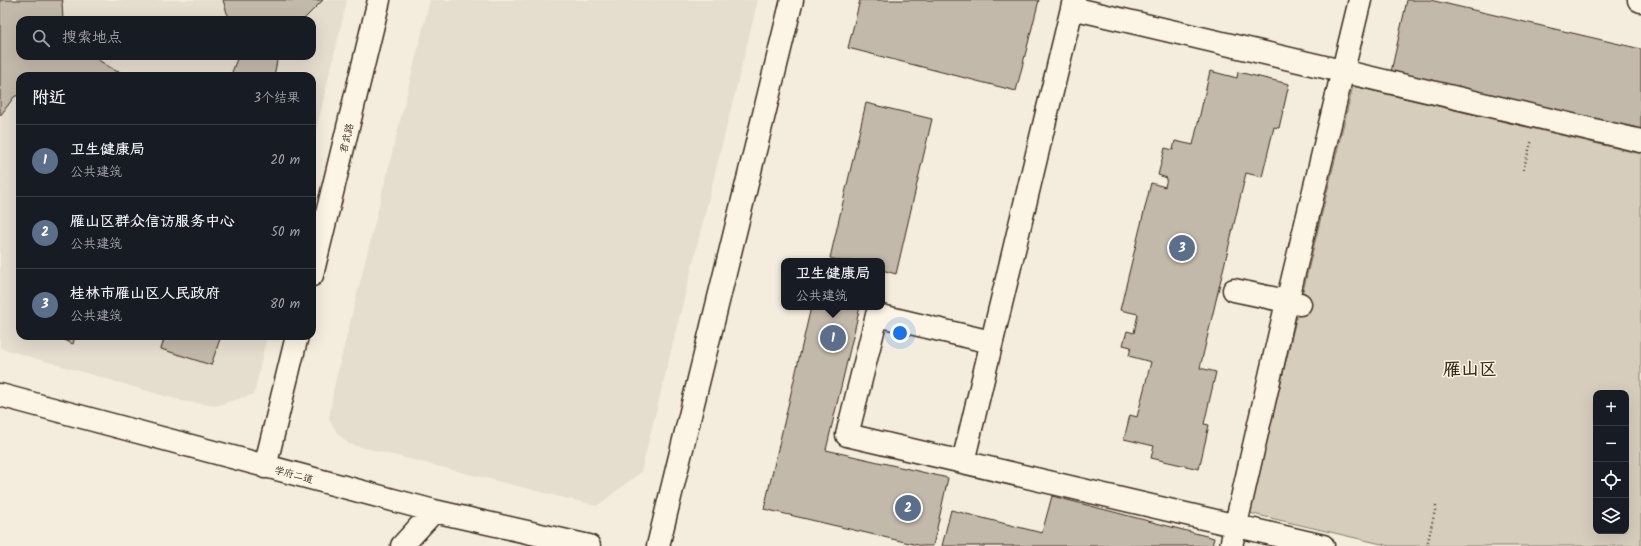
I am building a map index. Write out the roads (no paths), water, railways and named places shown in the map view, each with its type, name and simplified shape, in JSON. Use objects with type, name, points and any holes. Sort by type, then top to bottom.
[{"type":"street","name":"君武路","points":[[316,259],[379,0]]},
{"type":"street","points":[[658,546],[792,0]]},
{"type":"street","points":[[1231,546],[1293,303],[1360,0]]},
{"type":"street","points":[[962,462],[1073,4],[1344,71],[1641,141]]},
{"type":"street","points":[[1234,290],[1293,303]]},
{"type":"street","points":[[991,342],[877,315],[847,435],[1323,546]]},
{"type":"street","points":[[265,467],[296,340]]},
{"type":"street","name":"学府二道","points":[[0,395],[434,511],[589,546]]},
{"type":"street","points":[[402,546],[434,511]]},
{"type":"place","name":"桂林市雁山区人民政府","points":[[1182,248]]},
{"type":"place","name":"卫生健康局","points":[[833,338]]},
{"type":"place","name":"雁山区群众信访服务中心","points":[[908,508]]},
{"type":"district","name":"雁山区","points":[[1470,369]]}]
